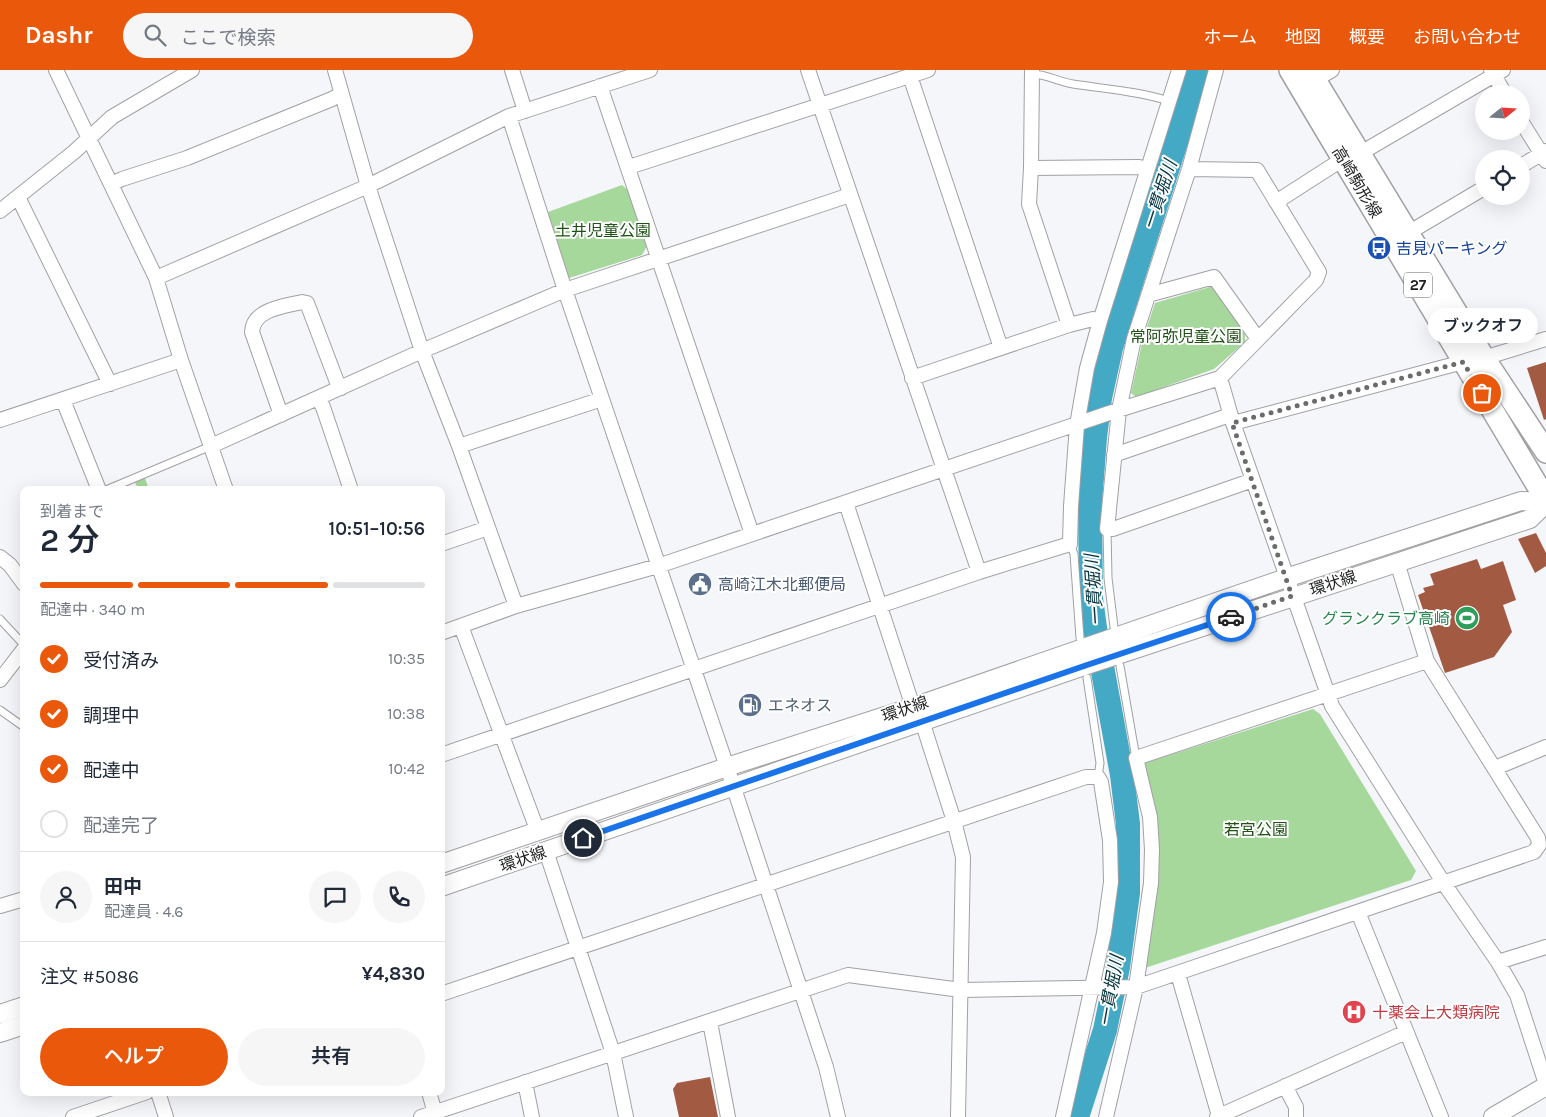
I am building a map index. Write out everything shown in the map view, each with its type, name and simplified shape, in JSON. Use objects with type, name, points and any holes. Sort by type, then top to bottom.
[{"type":"main road","name":"高崎駒形線","points":[[1290,70],[1314,77],[1351,157],[1463,362],[1546,502]]},
{"type":"main road","name":"高崎駒形線","points":[[1351,157],[1408,233],[1484,358],[1546,452]]},
{"type":"street","points":[[56,70],[156,278],[181,360],[225,486]]},
{"type":"street","points":[[0,211],[74,152],[112,117],[192,70]]},
{"type":"street","points":[[335,70],[368,186],[422,351],[459,446],[516,606]]},
{"type":"street","points":[[512,70],[525,111]]},
{"type":"street","points":[[156,278],[368,186],[510,116],[650,70]]},
{"type":"street","points":[[808,70],[979,572]]},
{"type":"street","points":[[629,167],[928,70]]},
{"type":"street","points":[[445,754],[979,572],[1070,544],[1077,425],[1087,368],[1100,320],[1178,70]]},
{"type":"street","points":[[1216,70],[1189,169],[1134,339],[1118,410],[1107,529],[1113,529],[1252,480]]},
{"type":"street","points":[[1032,72],[1029,204],[1069,325]]},
{"type":"street","points":[[1276,202],[1496,72],[1501,85]]},
{"type":"street","points":[[910,76],[1002,348]]},
{"type":"street","points":[[600,86],[752,534]]},
{"type":"street","points":[[111,184],[187,158],[332,100],[341,94]]},
{"type":"street","points":[[510,116],[565,290],[694,668],[826,1066],[838,1117]]},
{"type":"street","points":[[1530,134],[1544,155],[1530,162]]},
{"type":"street","points":[[1031,168],[1147,169]]},
{"type":"street","points":[[445,632],[516,606],[658,566],[1118,410],[1220,378],[1316,280],[1319,272],[1257,170],[1189,169]]},
{"type":"street","points":[[1408,233],[1475,193]]},
{"type":"street","points":[[211,446],[422,351],[565,290],[850,195]]},
{"type":"street","points":[[18,198],[110,384]]},
{"type":"street","points":[[1148,295],[1214,277],[1258,339]]},
{"type":"street","points":[[281,415],[252,332],[252,327],[262,313],[302,302],[307,303],[341,388]]},
{"type":"street","points":[[912,378],[1069,325],[1093,319],[1100,320]]},
{"type":"street","points":[[1484,358],[1546,338]]},
{"type":"street","points":[[0,420],[181,360]]},
{"type":"street","points":[[1114,455],[1231,419],[1463,362]]},
{"type":"street","points":[[1220,378],[1231,419],[1332,706],[1443,882],[1498,962],[1517,995],[1546,1085],[1493,1117]]},
{"type":"street","points":[[318,398],[349,486]]},
{"type":"street","points":[[459,446],[602,399]]},
{"type":"street","points":[[63,400],[97,486]]},
{"type":"street","points":[[846,502],[954,821],[964,857],[958,1117]]},
{"type":"street","name":"環状線","points":[[445,886],[733,788],[917,714],[1082,643],[1113,632],[1521,502],[1546,502]]},
{"type":"street","name":"環状線","points":[[445,863],[727,767],[917,714],[1087,671],[1118,661],[1292,596],[1530,519],[1546,502]]},
{"type":"street","points":[[445,543],[488,528]]},
{"type":"street","points":[[0,557],[10,565],[20,579]]},
{"type":"street","points":[[421,1117],[436,1115],[525,1082],[848,975],[961,990],[1136,987],[1534,852],[1539,845],[1538,838],[1427,660],[1397,562]]},
{"type":"street","points":[[461,626],[538,832]]},
{"type":"street","points":[[0,680],[20,652]]},
{"type":"street","points":[[1106,1117],[1136,987],[1152,883],[1150,816],[1136,758],[1427,660]]},
{"type":"street","points":[[1495,768],[1546,747]]},
{"type":"street","points":[[445,993],[1086,777],[1098,777],[1101,782],[1110,840],[1111,882],[1104,933],[1093,988],[1063,1117]]},
{"type":"street","points":[[546,851],[613,1053],[626,1117]]},
{"type":"street","points":[[0,906],[20,899]]},
{"type":"street","points":[[1358,912],[1441,1117]]},
{"type":"street","points":[[1498,962],[1546,947]]},
{"type":"street","points":[[1178,974],[1218,1116],[1406,1032]]},
{"type":"street","points":[[0,1014],[20,1007]]},
{"type":"street","points":[[710,1022],[728,1117]]},
{"type":"street","points":[[0,1033],[20,1026]]},
{"type":"street","points":[[525,1082],[532,1117]]},
{"type":"street","points":[[1285,1086],[1296,1107],[1296,1117]]},
{"type":"street","points":[[74,1117],[135,1096]]},
{"type":"street","points":[[159,1096],[166,1117]]},
{"type":"street","points":[[430,1096],[436,1115]]},
{"type":"lane","points":[[1032,72],[1070,84],[1126,90],[1168,101]]},
{"type":"lane","points":[[116,486],[211,446]]},
{"type":"lane","points":[[1107,529],[1108,578],[1113,632]]},
{"type":"lane","points":[[1070,544],[1074,554],[1076,596],[1082,643]]},
{"type":"lane","points":[[0,619],[20,642]]},
{"type":"lane","points":[[1118,661],[1136,758]]},
{"type":"lane","points":[[1087,671],[1100,763],[1098,777]]},
{"type":"lane","points":[[0,710],[20,724]]},
{"type":"green space","name":"土井児童公園","points":[[622,185],[630,192],[647,246],[642,255],[566,279],[548,212]]},
{"type":"green space","name":"常阿弥児童公園","points":[[1213,286],[1245,334],[1245,342],[1214,369],[1136,397],[1131,393],[1143,339],[1155,303]]},
{"type":"green space","points":[[145,478],[148,486],[136,486],[135,482]]},
{"type":"green space","name":"若宮公園","points":[[1313,709],[1320,714],[1416,871],[1411,880],[1145,968],[1149,929],[1142,764]]},
{"type":"building","points":[[1546,362],[1546,419],[1544,420],[1527,368]]},
{"type":"building","points":[[1536,533],[1546,553],[1546,566],[1535,573],[1518,539]]},
{"type":"building","name":"グランクラブ高崎","points":[[1477,559],[1481,569],[1503,561],[1516,600],[1503,605],[1512,632],[1494,657],[1445,673],[1418,595],[1425,592],[1423,588],[1434,585],[1430,574]]},
{"type":"building","points":[[710,1077],[718,1117],[679,1117],[673,1089],[677,1083]]},
{"type":"waterway","name":"一貫堀川","points":[[1077,1117],[1105,1030],[1118,967],[1128,893],[1128,824],[1122,775],[1091,598],[1090,504],[1095,437],[1100,398],[1111,348],[1199,70]]},
{"type":"way so far","points":[[1231,617],[1292,596],[1232,423],[1463,362],[1482,393]]},
{"type":"place","name":"吉見パーキング","points":[[1379,248]]},
{"type":"place","name":"ブックオフ","points":[[1482,393]]},
{"type":"place","name":"高崎江木北郵便局","points":[[700,584]]},
{"type":"place","name":"グランクラブ高崎","points":[[1467,618]]},
{"type":"place","name":"エネオス","points":[[750,705]]},
{"type":"place","name":"十薬会上大類病院","points":[[1354,1012]]},
{"type":"route","points":[[583,838],[1231,617]]}]
